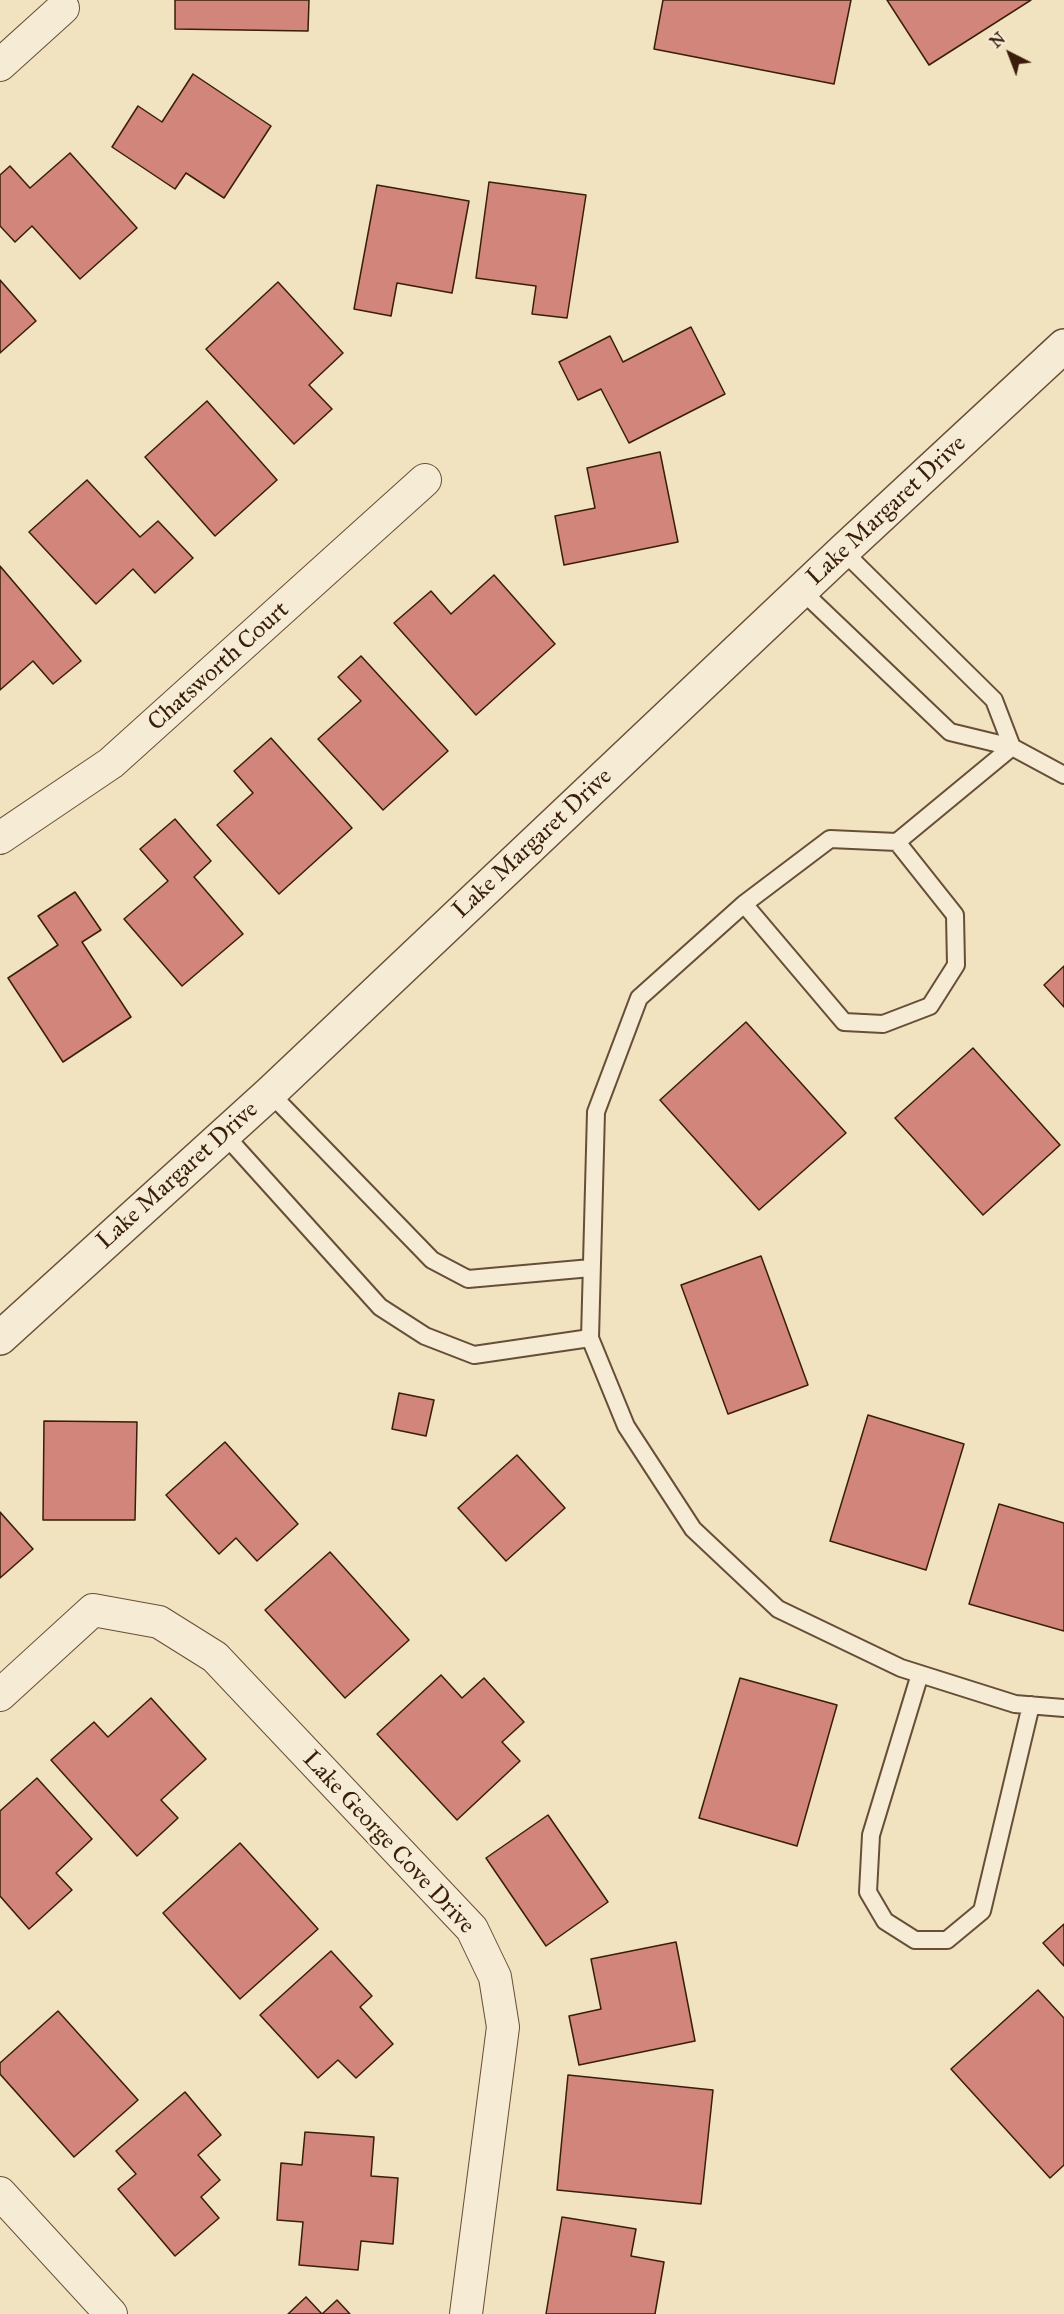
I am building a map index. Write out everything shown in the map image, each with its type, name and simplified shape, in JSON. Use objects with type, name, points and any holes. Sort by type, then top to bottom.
[{"type":"street","points":[[0,65],[63,8]]},
{"type":"street","name":"Lake Margaret Drive","points":[[0,1338],[270,1093],[1064,346]]},
{"type":"street","name":"Chatsworth Court","points":[[0,838],[111,763],[425,480]]},
{"type":"street","name":"Lake George Cove Drive","points":[[0,1695],[93,1610],[159,1622],[215,1658],[472,1929],[495,1977],[503,2027],[466,2314]]},
{"type":"street","points":[[0,2193],[111,2314]]},
{"type":"lane","points":[[843,552],[994,700],[1012,747]]},
{"type":"lane","points":[[801,591],[950,732],[1012,747],[1064,775]]},
{"type":"lane","points":[[1012,747],[897,842],[830,839],[744,904],[639,998],[596,1112],[590,1338],[626,1426],[693,1529],[778,1609],[901,1668],[1015,1704],[1064,1708]]},
{"type":"lane","points":[[744,904],[844,1022],[883,1024],[930,1006],[956,965],[956,915],[897,842]]},
{"type":"lane","points":[[270,1093],[432,1260],[468,1279],[591,1268]]},
{"type":"lane","points":[[224,1134],[380,1307],[424,1336],[474,1355],[590,1338]]},
{"type":"lane","points":[[920,1674],[871,1835],[868,1892],[885,1921],[915,1940],[947,1940],[982,1911],[1032,1705]]},
{"type":"building","points":[[175,0],[309,0],[308,31],[175,29]]},
{"type":"building","points":[[663,0],[851,0],[834,84],[654,49]]},
{"type":"building","points":[[887,0],[1031,0],[929,65]]},
{"type":"building","points":[[193,74],[271,126],[224,198],[186,173],[175,189],[112,147],[138,106],[162,122]]},
{"type":"building","points":[[70,153],[137,228],[80,279],[32,226],[15,242],[0,226],[0,175],[10,166],[30,188]]},
{"type":"building","points":[[489,182],[586,195],[567,318],[532,314],[536,286],[476,278]]},
{"type":"building","points":[[377,185],[469,201],[452,293],[397,283],[391,316],[354,309]]},
{"type":"building","points":[[0,280],[36,321],[0,353]]},
{"type":"building","points":[[278,282],[343,353],[309,385],[332,409],[294,444],[206,349]]},
{"type":"building","points":[[691,327],[725,394],[629,443],[601,389],[578,400],[559,362],[610,336],[623,362]]},
{"type":"building","points":[[207,401],[277,480],[215,536],[145,457]]},
{"type":"building","points":[[660,452],[678,542],[564,565],[555,516],[595,508],[587,468]]},
{"type":"building","points":[[87,480],[140,537],[158,521],[193,558],[155,593],[133,569],[96,604],[29,532]]},
{"type":"building","points":[[0,566],[81,661],[53,684],[33,661],[0,690]]},
{"type":"building","points":[[494,575],[555,644],[476,715],[394,623],[431,591],[451,614]]},
{"type":"building","points":[[361,656],[448,751],[383,810],[318,739],[361,701],[338,677]]},
{"type":"building","points":[[271,738],[352,828],[279,894],[217,825],[253,793],[234,771]]},
{"type":"building","points":[[175,819],[211,861],[194,877],[243,934],[182,986],[124,919],[168,881],[140,849]]},
{"type":"building","points":[[75,892],[101,930],[82,942],[131,1017],[63,1062],[8,978],[58,945],[38,916]]},
{"type":"building","points":[[1064,966],[1064,1007],[1044,985]]},
{"type":"building","points":[[746,1022],[846,1133],[759,1210],[660,1100]]},
{"type":"building","points":[[973,1048],[1060,1145],[983,1215],[895,1118]]},
{"type":"building","points":[[761,1256],[808,1385],[728,1414],[681,1285]]},
{"type":"building","points":[[399,1393],[434,1400],[426,1436],[392,1429]]},
{"type":"building","points":[[868,1415],[964,1444],[926,1570],[830,1541]]},
{"type":"building","points":[[44,1421],[137,1422],[135,1520],[43,1520]]},
{"type":"building","points":[[225,1442],[298,1524],[257,1561],[236,1538],[219,1554],[166,1495]]},
{"type":"building","points":[[517,1455],[565,1508],[506,1561],[458,1508]]},
{"type":"building","points":[[999,1504],[1064,1523],[1064,1631],[969,1604]]},
{"type":"building","points":[[0,1512],[33,1549],[0,1578]]},
{"type":"building","points":[[330,1552],[409,1640],[345,1698],[265,1610]]},
{"type":"building","points":[[441,1675],[462,1698],[484,1678],[524,1722],[502,1742],[520,1761],[457,1820],[377,1734]]},
{"type":"building","points":[[740,1678],[837,1705],[797,1846],[699,1818]]},
{"type":"building","points":[[151,1698],[206,1759],[161,1800],[178,1818],[137,1856],[51,1760],[94,1722],[108,1737]]},
{"type":"building","points":[[37,1778],[92,1839],[56,1873],[72,1890],[29,1929],[0,1896],[0,1811]]},
{"type":"building","points":[[548,1815],[608,1902],[546,1946],[486,1858]]},
{"type":"building","points":[[240,1843],[318,1929],[240,1999],[163,1913]]},
{"type":"building","points":[[1064,1924],[1064,1966],[1043,1943]]},
{"type":"building","points":[[676,1942],[695,2041],[579,2065],[569,2016],[601,2009],[591,1959]]},
{"type":"building","points":[[331,1951],[372,1996],[360,2007],[393,2044],[356,2078],[338,2060],[318,2078],[260,2015]]},
{"type":"building","points":[[1038,1990],[1064,2018],[1064,2165],[1050,2178],[951,2069]]},
{"type":"building","points":[[58,2011],[138,2100],[74,2157],[0,2074],[0,2063]]},
{"type":"building","points":[[568,2075],[713,2090],[701,2204],[557,2190]]},
{"type":"building","points":[[185,2092],[221,2135],[198,2155],[220,2180],[201,2197],[219,2218],[175,2256],[118,2189],[136,2174],[116,2151]]},
{"type":"building","points":[[305,2132],[374,2137],[371,2176],[398,2178],[393,2244],[361,2241],[358,2270],[299,2265],[303,2222],[277,2220],[281,2163],[302,2165]]},
{"type":"building","points":[[562,2217],[636,2229],[631,2256],[664,2262],[655,2314],[546,2314]]},
{"type":"building","points":[[306,2297],[322,2314],[288,2314]]},
{"type":"building","points":[[337,2300],[350,2314],[322,2314]]}]
